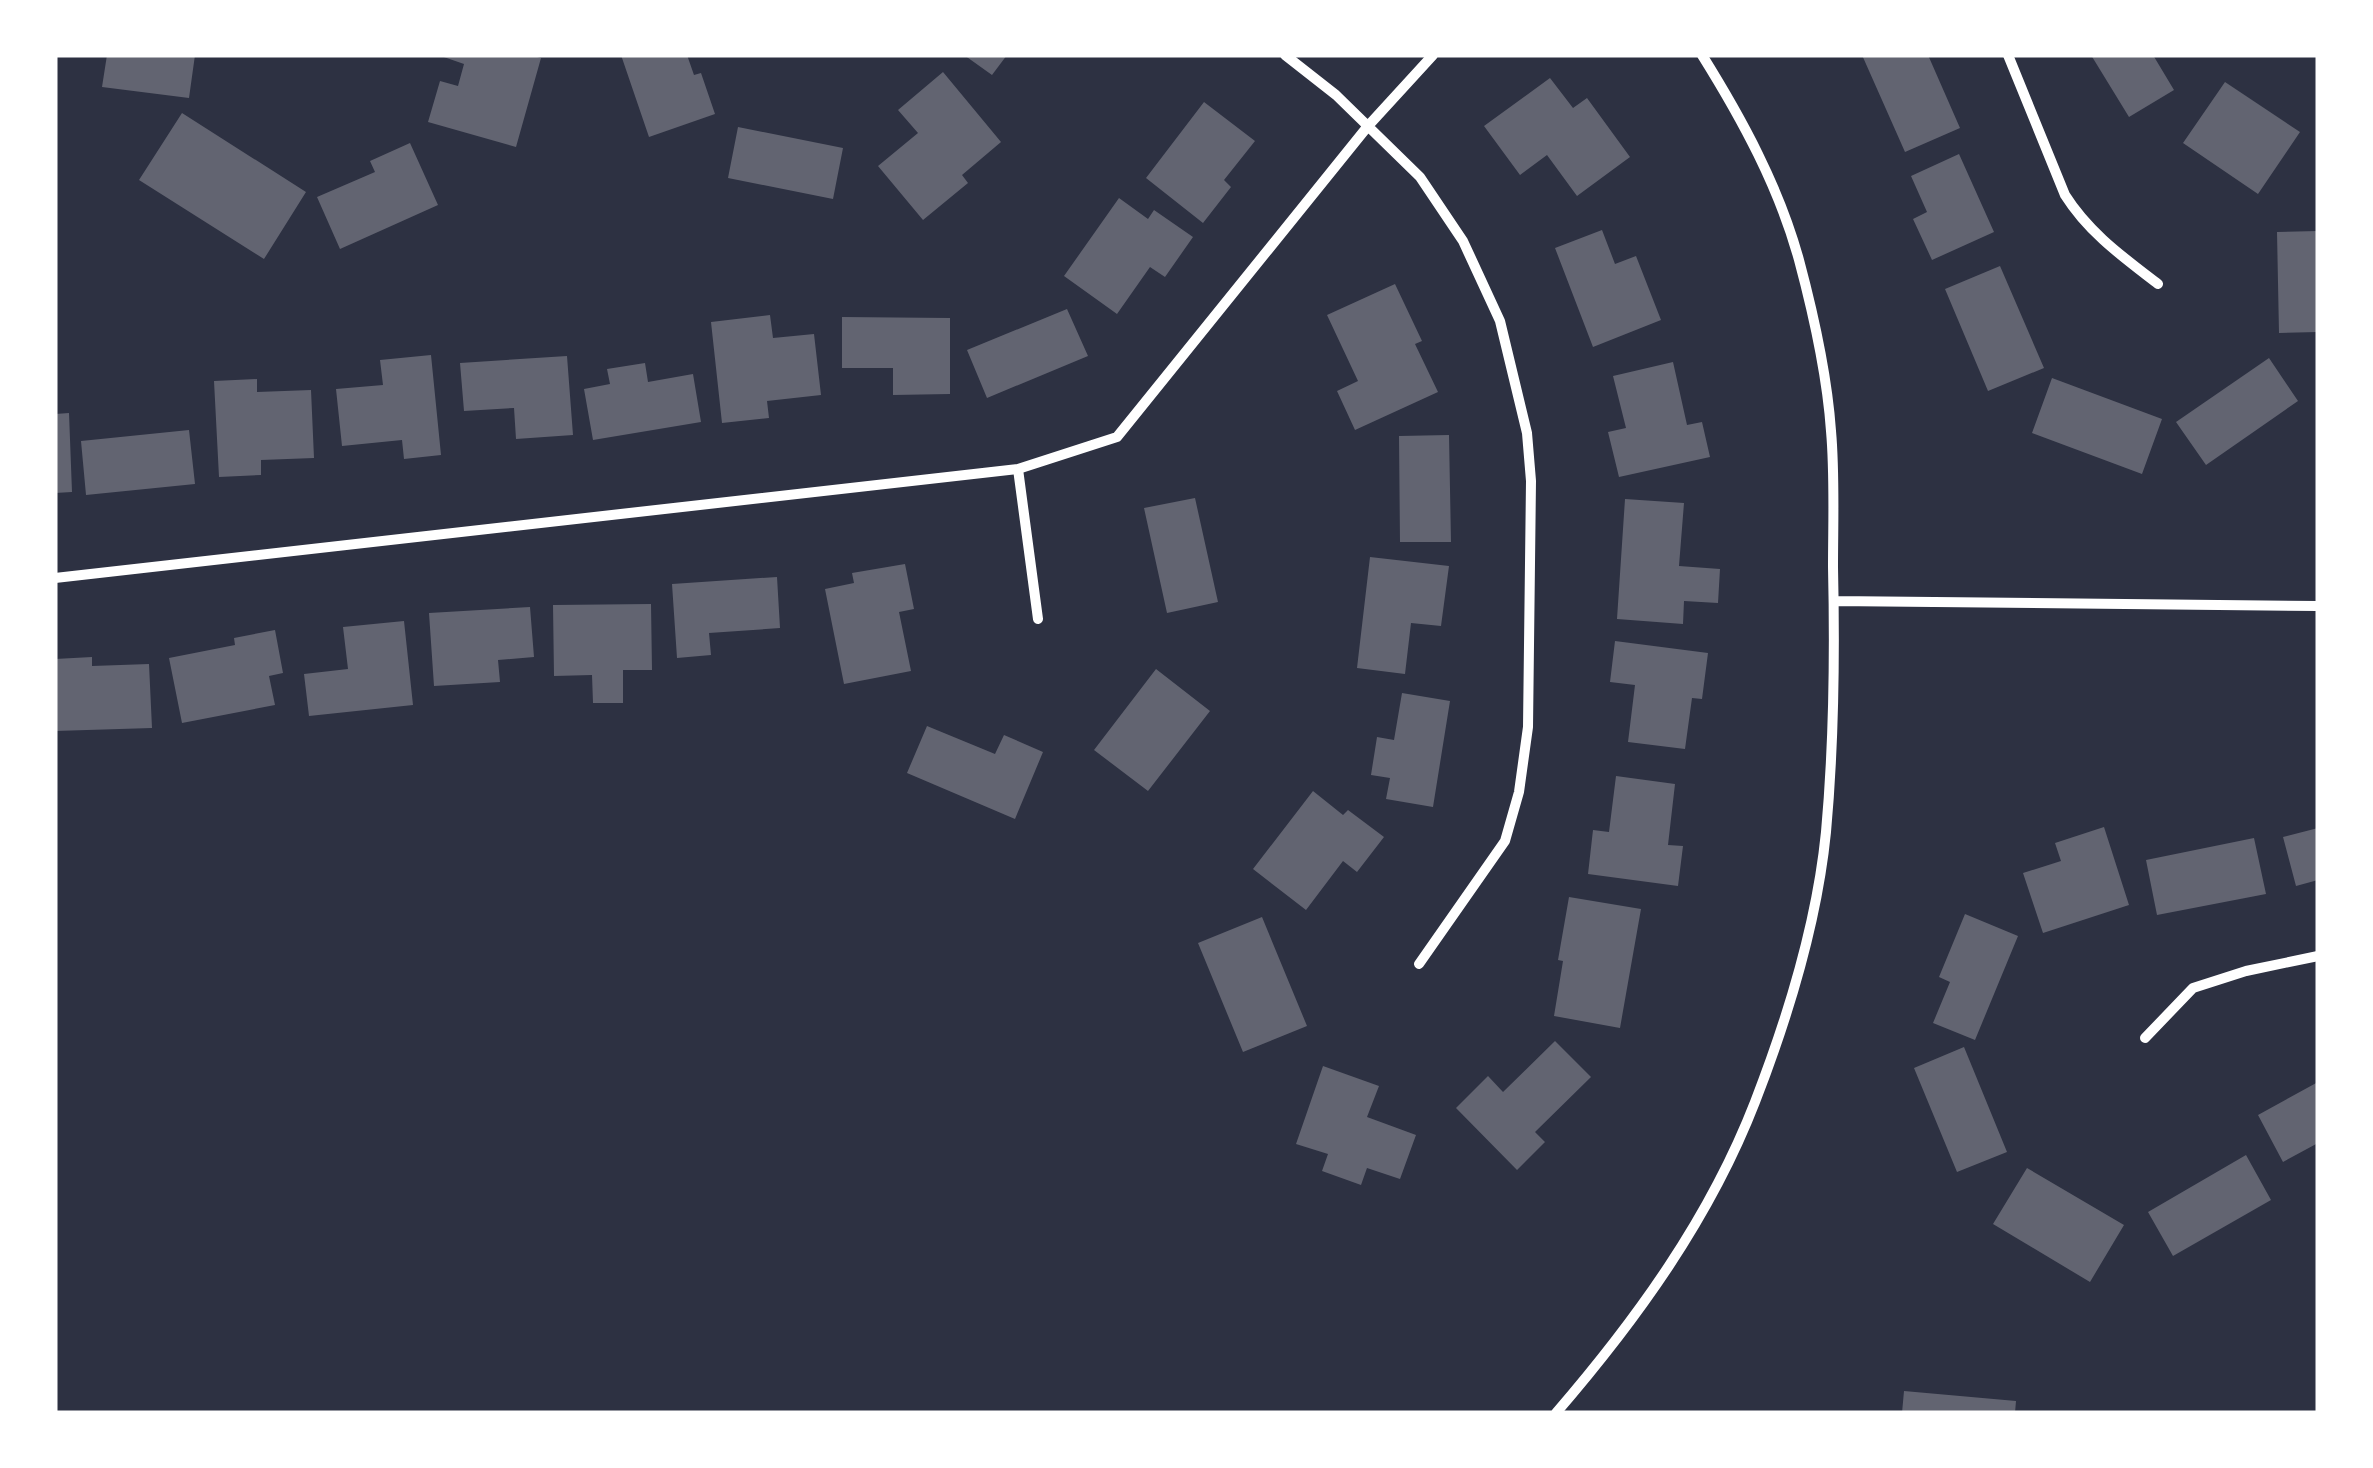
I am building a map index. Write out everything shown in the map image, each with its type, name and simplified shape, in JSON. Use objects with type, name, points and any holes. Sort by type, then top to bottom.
[{"type":"street","points":[[1285,55],[1336,94],[1420,177],[1463,241],[1483,280],[1500,321],[1521,399],[1530,481],[1528,727],[1520,792],[1505,841],[1419,964]]},
{"type":"street","points":[[55,578],[1018,469],[1117,437],[1368,126],[1433,55]]},
{"type":"street","points":[[1556,1413],[1611,1349],[1668,1270],[1715,1188],[1754,1104],[1790,1003],[1826,833],[1834,601],[1832,432],[1822,353],[1798,256],[1780,205],[1754,142],[1702,55]]},
{"type":"street","points":[[2008,55],[2076,213],[2092,232],[2158,284]]},
{"type":"street","points":[[1018,469],[1038,619]]},
{"type":"street","points":[[1834,601],[2318,606]]},
{"type":"street","points":[[2146,1038],[2193,988],[2246,971],[2318,956]]},
{"type":"building","points":[[107,55],[195,55],[189,98],[102,87]]},
{"type":"building","points":[[438,55],[541,58],[516,147],[428,122],[440,81],[458,86],[464,64]]},
{"type":"building","points":[[621,55],[687,55],[694,75],[701,73],[715,114],[649,137]]},
{"type":"building","points":[[964,55],[1007,55],[992,75]]},
{"type":"building","points":[[1862,55],[1928,55],[1960,128],[1905,152]]},
{"type":"building","points":[[2091,55],[2153,55],[2174,90],[2129,117]]},
{"type":"building","points":[[943,72],[1001,142],[962,175],[968,183],[923,220],[878,166],[918,133],[898,110]]},
{"type":"building","points":[[1550,78],[1573,108],[1587,98],[1630,157],[1577,196],[1547,155],[1520,175],[1484,126]]},
{"type":"building","points":[[2225,82],[2300,132],[2258,194],[2183,143]]},
{"type":"building","points":[[1204,102],[1255,141],[1224,180],[1231,187],[1203,223],[1146,178]]},
{"type":"building","points":[[182,113],[306,192],[264,259],[139,180]]},
{"type":"building","points":[[738,127],[843,148],[833,199],[728,178]]},
{"type":"building","points":[[410,143],[438,205],[340,249],[317,197],[375,172],[370,161]]},
{"type":"building","points":[[1959,154],[1994,232],[1932,260],[1913,219],[1927,212],[1911,176]]},
{"type":"building","points":[[1119,198],[1148,219],[1154,210],[1193,237],[1165,277],[1150,267],[1117,314],[1064,276]]},
{"type":"building","points":[[1602,230],[1615,264],[1636,256],[1661,320],[1593,347],[1555,248]]},
{"type":"building","points":[[2318,231],[2318,332],[2279,333],[2277,232]]},
{"type":"building","points":[[2000,266],[2044,368],[1988,391],[1945,289]]},
{"type":"building","points":[[1395,284],[1422,341],[1415,344],[1438,392],[1355,430],[1337,391],[1358,381],[1327,315]]},
{"type":"building","points":[[1067,309],[1088,356],[987,398],[967,350]]},
{"type":"building","points":[[770,315],[773,338],[814,334],[821,395],[767,401],[769,418],[722,423],[711,322]]},
{"type":"building","points":[[842,317],[950,318],[950,394],[893,395],[893,368],[842,368]]},
{"type":"building","points":[[431,355],[441,455],[404,459],[402,440],[342,446],[336,389],[383,385],[380,360]]},
{"type":"building","points":[[567,356],[573,435],[516,439],[514,408],[464,411],[460,363]]},
{"type":"building","points":[[2269,358],[2298,401],[2206,465],[2176,422]]},
{"type":"building","points":[[1673,362],[1687,425],[1702,422],[1710,457],[1619,477],[1608,432],[1626,428],[1613,376]]},
{"type":"building","points":[[645,363],[648,382],[693,374],[701,422],[593,440],[584,389],[610,384],[607,369]]},
{"type":"building","points":[[2052,378],[2162,419],[2142,474],[2032,433]]},
{"type":"building","points":[[257,379],[257,392],[311,390],[314,458],[261,460],[261,475],[219,477],[214,381]]},
{"type":"building","points":[[69,413],[72,492],[55,493],[55,414]]},
{"type":"building","points":[[189,430],[195,484],[86,495],[81,441]]},
{"type":"building","points":[[1449,435],[1451,542],[1400,542],[1399,436]]},
{"type":"building","points":[[1195,498],[1218,602],[1167,613],[1144,508]]},
{"type":"building","points":[[1625,499],[1684,503],[1679,566],[1720,569],[1718,603],[1684,601],[1683,624],[1617,619]]},
{"type":"building","points":[[1370,557],[1449,566],[1441,626],[1411,623],[1405,674],[1357,668]]},
{"type":"building","points":[[905,564],[914,609],[899,612],[911,671],[844,684],[825,589],[854,583],[852,573]]},
{"type":"building","points":[[777,577],[780,628],[709,633],[711,655],[677,658],[672,584]]},
{"type":"building","points":[[651,604],[652,670],[623,670],[623,703],[593,703],[592,675],[554,676],[553,605]]},
{"type":"building","points":[[530,607],[534,657],[498,660],[500,682],[434,686],[429,613]]},
{"type":"building","points":[[404,621],[413,705],[309,716],[304,674],[348,669],[343,627]]},
{"type":"building","points":[[275,630],[283,673],[269,676],[275,705],[182,723],[169,658],[235,645],[234,638]]},
{"type":"building","points":[[1615,641],[1708,653],[1702,699],[1692,698],[1685,749],[1628,742],[1635,685],[1610,682]]},
{"type":"building","points":[[92,657],[92,666],[149,664],[152,728],[55,731],[55,659]]},
{"type":"building","points":[[1156,669],[1210,711],[1148,791],[1094,750]]},
{"type":"building","points":[[1402,693],[1450,701],[1433,807],[1386,799],[1390,778],[1371,775],[1377,737],[1394,740]]},
{"type":"building","points":[[927,726],[995,754],[1004,735],[1043,752],[1015,819],[907,773]]},
{"type":"building","points":[[1616,776],[1675,784],[1668,845],[1683,846],[1678,886],[1588,874],[1593,830],[1609,832]]},
{"type":"building","points":[[1313,791],[1343,815],[1348,810],[1384,837],[1357,872],[1343,861],[1306,910],[1253,869]]},
{"type":"building","points":[[2104,827],[2129,905],[2043,933],[2023,873],[2061,861],[2055,843]]},
{"type":"building","points":[[2318,828],[2318,880],[2296,886],[2283,837]]},
{"type":"building","points":[[2254,838],[2266,894],[2157,915],[2146,860]]},
{"type":"building","points":[[1569,897],[1641,909],[1620,1028],[1554,1016],[1563,961],[1558,960]]},
{"type":"building","points":[[1965,914],[2018,936],[1975,1040],[1933,1023],[1950,982],[1939,977]]},
{"type":"building","points":[[1262,917],[1307,1026],[1243,1052],[1198,943]]},
{"type":"building","points":[[1555,1041],[1591,1077],[1535,1132],[1545,1142],[1517,1170],[1456,1108],[1488,1076],[1503,1092]]},
{"type":"building","points":[[1964,1047],[2007,1152],[1957,1172],[1914,1068]]},
{"type":"building","points":[[1323,1066],[1379,1086],[1367,1117],[1416,1135],[1400,1179],[1367,1168],[1361,1185],[1322,1171],[1328,1154],[1296,1144]]},
{"type":"building","points":[[2318,1082],[2318,1143],[2283,1162],[2258,1115]]},
{"type":"building","points":[[2246,1155],[2271,1200],[2173,1256],[2148,1212]]},
{"type":"building","points":[[2027,1168],[2124,1225],[2090,1282],[1993,1224]]},
{"type":"building","points":[[1904,1391],[2016,1401],[2015,1413],[1902,1413]]}]
